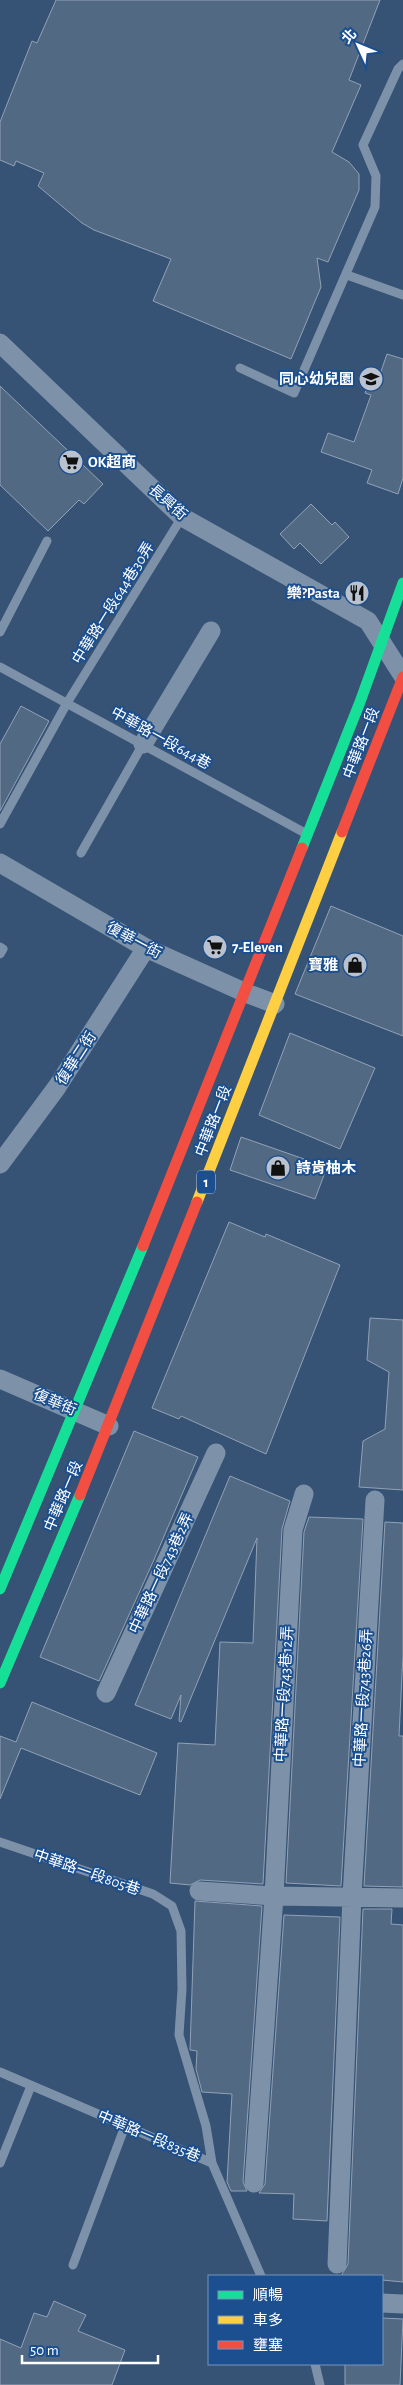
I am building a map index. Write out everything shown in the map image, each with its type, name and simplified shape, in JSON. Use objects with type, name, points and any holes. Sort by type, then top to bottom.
[{"type":"main road","name":"中華路一段","points":[[0,1589],[246,993],[382,646],[403,584]]},
{"type":"main road","name":"中華路一段","points":[[0,1683],[109,1426],[403,677]]},
{"type":"street","name":"長興街","points":[[0,343],[182,517],[368,621],[403,677]]},
{"type":"street","points":[[143,744],[211,631]]},
{"type":"street","name":"復華一街","points":[[0,863],[146,948],[275,1004]]},
{"type":"street","name":"復華二街","points":[[0,1164],[57,1087],[146,948]]},
{"type":"street","name":"復華街","points":[[0,1379],[109,1426]]},
{"type":"street","name":"中華路一段743巷2弄","points":[[106,1693],[216,1453]]},
{"type":"street","name":"中華路一段743巷12弄","points":[[254,2183],[274,1896],[293,1530],[304,1494]]},
{"type":"street","name":"中華路一段743巷26弄","points":[[337,2264],[352,1896],[374,1500]]},
{"type":"street","points":[[199,1891],[274,1896],[403,1898]]},
{"type":"street","points":[[383,2303],[403,2304]]},
{"type":"lane","points":[[240,368],[294,393],[375,207],[376,176],[363,145],[398,69],[403,64]]},
{"type":"lane","points":[[347,275],[403,295]]},
{"type":"lane","name":"中華路一段644巷30弄","points":[[0,824],[67,703],[182,517]]},
{"type":"lane","points":[[0,632],[47,540]]},
{"type":"lane","name":"中華路一段644巷","points":[[0,667],[308,834]]},
{"type":"lane","points":[[81,853],[143,744]]},
{"type":"lane","points":[[0,947],[3,949],[0,954]]},
{"type":"lane","name":"中華路一段805巷","points":[[0,1842],[153,1894],[172,1906],[181,1931],[182,1989],[179,2035],[206,2126],[212,2163]]},
{"type":"lane","name":"中華路一段835巷","points":[[0,2072],[212,2163],[261,2275]]},
{"type":"lane","points":[[0,2163],[31,2086]]},
{"type":"lane","points":[[74,2266],[125,2126]]},
{"type":"lane","points":[[315,2365],[320,2385]]},
{"type":"building","points":[[56,0],[380,0],[349,80],[361,85],[332,152],[349,162],[359,174],[359,190],[328,262],[317,258],[321,287],[291,359],[153,301],[171,259],[94,230],[82,223],[38,186],[44,173],[16,161],[14,166],[0,160],[0,122],[32,41],[37,43]]},
{"type":"building","name":"同心幼兒園","points":[[387,354],[403,359],[403,478],[398,494],[367,483],[372,470],[321,452],[328,433],[354,442],[371,395],[365,393],[371,378],[378,380]]},
{"type":"building","points":[[0,386],[103,484],[84,504],[79,500],[48,531],[0,485]]},
{"type":"building","points":[[311,504],[332,525],[335,522],[349,537],[321,564],[300,543],[294,549],[280,534]]},
{"type":"building","points":[[21,706],[49,721],[0,811],[0,744]]},
{"type":"building","name":"寶雅","points":[[331,906],[403,936],[403,1036],[295,994]]},
{"type":"building","points":[[290,1033],[375,1068],[340,1149],[259,1115]]},
{"type":"building","name":"詩肯柚木","points":[[241,1137],[327,1167],[315,1199],[230,1170]]},
{"type":"building","points":[[229,1222],[265,1237],[266,1234],[340,1265],[266,1454],[181,1416],[179,1419],[152,1408]]},
{"type":"building","points":[[370,1318],[403,1320],[403,1490],[359,1487],[363,1441],[385,1429],[389,1372],[367,1360]]},
{"type":"building","points":[[134,1431],[198,1457],[99,1681],[40,1657]]},
{"type":"building","points":[[230,1476],[290,1501],[282,1529],[263,1884],[200,1880],[190,1885],[170,1883],[178,1743],[215,1745],[220,1642],[253,1643],[257,1538],[181,1722],[179,1721],[181,1695],[171,1719],[135,1705]]},
{"type":"building","points":[[309,1517],[363,1519],[341,1886],[286,1883],[304,1532]]},
{"type":"building","points":[[385,1522],[403,1523],[403,1655],[399,1736],[403,1736],[403,1887],[364,1886]]},
{"type":"building","points":[[32,1702],[157,1753],[140,1795],[21,1748],[0,1799],[0,1736],[16,1742]]},
{"type":"building","points":[[195,1901],[262,1906],[243,2182],[247,2191],[231,2191],[227,2182],[232,2094],[202,2092],[196,2069],[197,2051],[190,2050]]},
{"type":"building","points":[[363,1909],[392,1909],[391,1924],[403,1925],[403,2282],[383,2280],[383,2275],[342,2275],[348,2264]]},
{"type":"building","points":[[284,1915],[340,1917],[327,2221],[293,2219],[294,2194],[259,2193],[265,2184]]},
{"type":"building","points":[[54,2301],[86,2315],[78,2331],[125,2350],[112,2385],[0,2385],[0,2339],[21,2348],[34,2313],[47,2317]]},
{"type":"building","points":[[383,2318],[403,2319],[400,2385],[345,2385],[345,2365],[383,2365]]},
{"type":"traffic: fast","points":[[302,848],[360,702],[403,583]]},
{"type":"traffic: fast","points":[[0,1589],[143,1246]]},
{"type":"traffic: fast","points":[[0,1683],[80,1495]]},
{"type":"traffic: slow","points":[[197,1202],[342,832]]},
{"type":"traffic: jam","points":[[342,832],[403,677]]},
{"type":"traffic: jam","points":[[143,1246],[302,848]]},
{"type":"traffic: jam","points":[[80,1495],[197,1202]]},
{"type":"place","name":"同心幼兒園","points":[[371,379]]},
{"type":"place","name":"OK超商","points":[[71,462]]},
{"type":"place","name":"樂?Pasta","points":[[357,593]]},
{"type":"place","name":"7-Eleven","points":[[215,947]]},
{"type":"place","name":"寶雅","points":[[355,965]]},
{"type":"place","name":"詩肯柚木","points":[[278,1168]]}]
